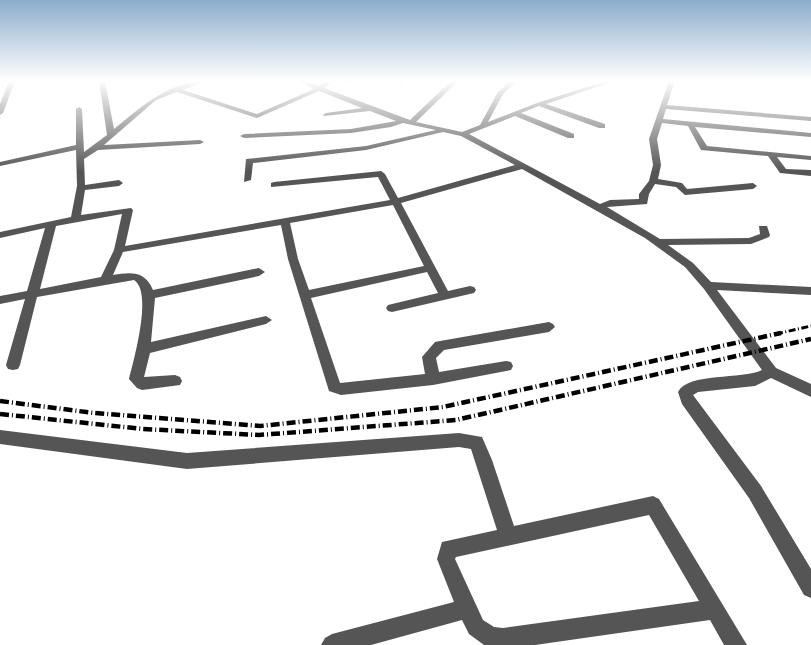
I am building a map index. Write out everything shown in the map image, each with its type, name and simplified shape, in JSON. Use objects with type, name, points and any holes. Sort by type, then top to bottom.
[{"type":"street","points":[[76,219],[80,188],[79,111]]},
{"type":"street","points":[[107,111],[111,136]]},
{"type":"street","points":[[80,158],[96,148],[139,111]]},
{"type":"street","points":[[242,111],[257,116],[268,111]]},
{"type":"street","points":[[326,114],[352,111]]},
{"type":"street","points":[[377,111],[407,122],[463,134],[600,207],[658,242],[689,265],[708,286],[771,372],[811,390]]},
{"type":"street","points":[[244,136],[361,130],[395,126],[407,122],[420,111]]},
{"type":"street","points":[[483,124],[490,111]]},
{"type":"street","points":[[463,134],[483,124],[519,111]]},
{"type":"street","points":[[559,111],[602,126]]},
{"type":"street","points":[[600,207],[610,203],[644,202],[644,194],[653,181],[657,165],[653,139],[663,111]]},
{"type":"street","points":[[714,111],[811,119]]},
{"type":"street","points":[[514,113],[571,136]]},
{"type":"street","points":[[659,121],[811,135]]},
{"type":"street","points":[[691,125],[704,148],[811,158]]},
{"type":"street","points":[[247,180],[248,162],[252,160],[366,148],[446,131]]},
{"type":"street","points":[[96,148],[200,142]]},
{"type":"street","points":[[0,164],[80,148]]},
{"type":"street","points":[[770,154],[782,171],[811,173]]},
{"type":"street","points":[[119,250],[394,202],[522,166]]},
{"type":"street","points":[[274,185],[377,173],[382,176],[445,296]]},
{"type":"street","points":[[653,181],[679,185],[685,192],[753,186]]},
{"type":"street","points":[[80,188],[119,182]]},
{"type":"street","points":[[0,236],[51,224],[128,210],[119,250],[106,279]]},
{"type":"street","points":[[285,221],[293,259],[334,387],[341,389],[433,379],[506,366]]},
{"type":"street","points":[[13,365],[51,224]]},
{"type":"street","points":[[658,242],[751,241],[765,235],[764,228]]},
{"type":"street","points":[[305,294],[430,268]]},
{"type":"street","points":[[149,295],[259,272]]},
{"type":"street","points":[[0,300],[106,279],[137,276],[144,281],[149,295],[144,349],[136,375],[138,382],[142,384],[175,381]]},
{"type":"street","points":[[708,286],[811,291]]},
{"type":"street","points":[[392,308],[470,290]]},
{"type":"street","points":[[144,349],[266,320]]},
{"type":"street","points":[[433,379],[428,357],[440,346],[549,327]]},
{"type":"street","points":[[771,372],[754,380],[695,386],[685,392],[687,400],[755,492],[811,588]]},
{"type":"street","points":[[0,438],[187,461],[459,440],[476,442],[484,460],[508,536]]},
{"type":"street","points":[[714,609],[503,639],[490,637],[476,627],[449,570],[446,559],[449,549],[653,505],[736,645]]},
{"type":"street","points":[[332,645],[467,609]]},
{"type":"railway","points":[[776,334],[811,326]]},
{"type":"railway","points":[[0,401],[94,413],[260,426],[443,407],[781,333]]},
{"type":"railway","points":[[0,414],[143,429],[259,435],[456,420],[811,339]]}]
